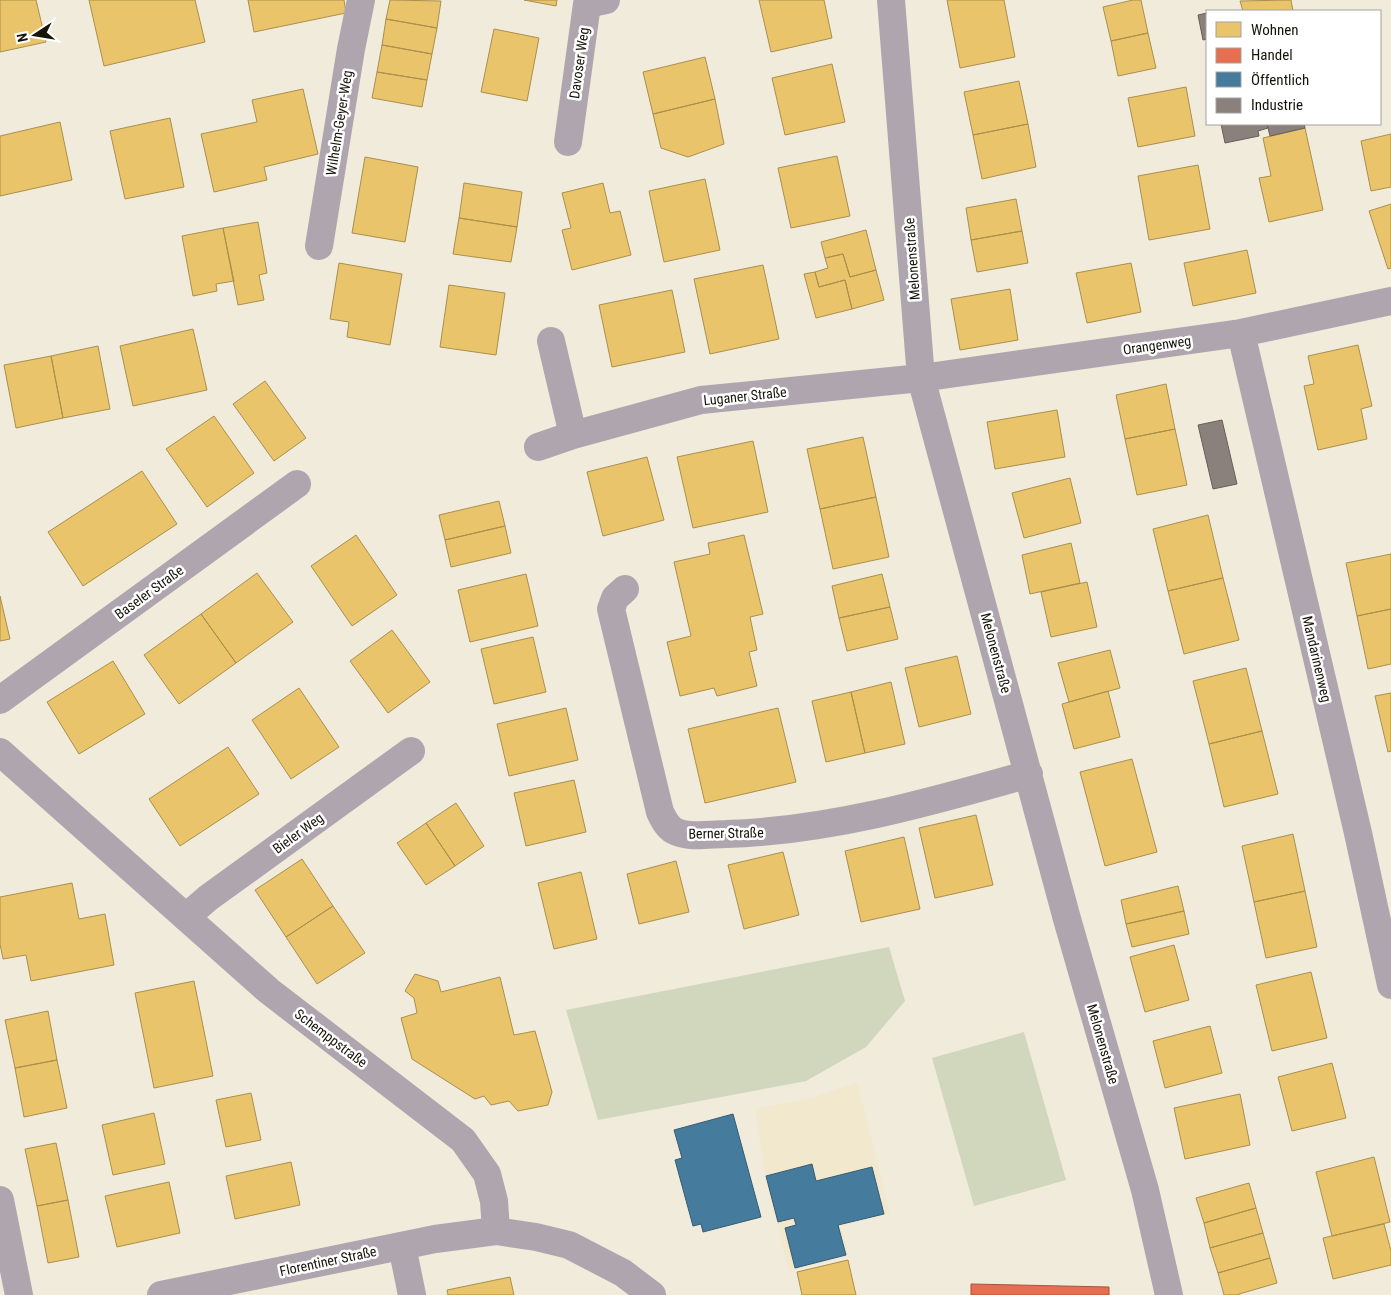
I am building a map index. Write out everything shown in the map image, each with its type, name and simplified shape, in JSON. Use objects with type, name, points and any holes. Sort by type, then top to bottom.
[{"type":"street","name":"Wilhelm-Geyer-Weg","points":[[320,246],[351,49],[361,0]]},
{"type":"street","name":"Davoser Weg","points":[[568,142],[587,4],[606,0]]},
{"type":"street","name":"Melonenstraße","points":[[891,0],[921,378],[1067,919],[1145,1190],[1169,1295]]},
{"type":"street","name":"Orangenweg","points":[[921,378],[1241,333],[1391,302]]},
{"type":"street","name":"Mandarinenweg","points":[[1241,333],[1358,833],[1391,985]]},
{"type":"street","points":[[551,341],[573,435]]},
{"type":"street","name":"Luganer Straße","points":[[538,447],[573,435],[701,400],[921,378]]},
{"type":"street","name":"Baseler Straße","points":[[0,700],[297,484]]},
{"type":"street","name":"Berner Straße","points":[[624,589],[615,598],[611,609],[660,812],[669,827],[677,832],[686,834],[738,834],[814,828],[932,802],[1029,774]]},
{"type":"street","name":"Bieler Weg","points":[[186,917],[208,898],[412,751]]},
{"type":"street","name":"Schemppstraße","points":[[0,752],[269,991],[463,1140],[487,1174],[494,1201],[496,1231]]},
{"type":"street","points":[[0,1200],[19,1295]]},
{"type":"street","points":[[496,1231],[536,1237],[569,1245],[623,1273],[652,1295]]},
{"type":"street","name":"Florentiner Straße","points":[[161,1295],[402,1246],[496,1231]]},
{"type":"street","points":[[402,1246],[412,1295]]},
{"type":"shaded area","points":[[857,1082],[890,1214],[841,1226],[848,1256],[789,1271],[765,1176],[755,1109],[812,1098]]},
{"type":"green space","points":[[889,947],[905,1001],[866,1047],[806,1081],[598,1120],[566,1010]]},
{"type":"green space","points":[[1024,1032],[1066,1180],[974,1206],[932,1058]]},
{"type":"building: Wohnen","points":[[0,0],[36,0],[46,42],[0,52]]},
{"type":"building: Wohnen","points":[[89,0],[195,0],[205,42],[104,66]]},
{"type":"building: Wohnen","points":[[248,0],[344,0],[346,13],[254,32]]},
{"type":"building: Wohnen","points":[[390,0],[441,1],[437,28],[386,19]]},
{"type":"building: Wohnen","points":[[524,0],[557,0],[556,6]]},
{"type":"building: Wohnen","points":[[759,0],[824,0],[832,38],[771,52]]},
{"type":"building: Wohnen","points":[[947,0],[1004,0],[1015,57],[960,68]]},
{"type":"building: Wohnen","points":[[1141,0],[1148,33],[1111,41],[1103,7]]},
{"type":"building: Wohnen","points":[[1291,0],[1293,10],[1243,10],[1240,1]]},
{"type":"building: Wohnen","points":[[386,19],[437,28],[432,54],[382,45]]},
{"type":"building: Wohnen","points":[[494,29],[539,38],[527,101],[481,92]]},
{"type":"building: Wohnen","points":[[1148,33],[1156,68],[1118,76],[1111,41]]},
{"type":"building: Wohnen","points":[[382,45],[432,54],[427,80],[377,72]]},
{"type":"building: Wohnen","points":[[705,57],[715,99],[653,114],[643,72]]},
{"type":"building: Wohnen","points":[[832,64],[845,122],[785,135],[772,78]]},
{"type":"building: Wohnen","points":[[377,72],[427,80],[422,107],[372,98]]},
{"type":"building: Wohnen","points":[[1019,81],[1028,124],[973,135],[964,92]]},
{"type":"building: Wohnen","points":[[1186,87],[1195,136],[1138,147],[1128,98]]},
{"type":"building: Wohnen","points":[[303,89],[318,154],[264,167],[267,180],[214,192],[201,134],[257,122],[252,100]]},
{"type":"building: Wohnen","points":[[715,99],[724,144],[688,157],[661,148],[653,114]]},
{"type":"building: Wohnen","points":[[170,118],[184,187],[125,199],[110,131]]},
{"type":"building: Wohnen","points":[[60,122],[72,180],[0,196],[0,136]]},
{"type":"building: Wohnen","points":[[1028,124],[1036,167],[982,179],[973,135]]},
{"type":"building: Wohnen","points":[[1305,128],[1323,210],[1269,222],[1259,178],[1271,176],[1263,138]]},
{"type":"building: Wohnen","points":[[1391,134],[1391,187],[1371,191],[1361,141]]},
{"type":"building: Wohnen","points":[[837,156],[850,216],[791,228],[778,168]]},
{"type":"building: Wohnen","points":[[365,157],[418,167],[405,242],[352,233]]},
{"type":"building: Wohnen","points":[[1198,165],[1210,229],[1149,240],[1138,176]]},
{"type":"building: Wohnen","points":[[705,179],[720,250],[664,262],[649,191]]},
{"type":"building: Wohnen","points":[[464,183],[522,192],[517,227],[459,218]]},
{"type":"building: Wohnen","points":[[603,183],[610,213],[620,211],[631,255],[572,270],[562,230],[571,228],[562,193]]},
{"type":"building: Wohnen","points":[[1016,199],[1022,231],[971,240],[966,208]]},
{"type":"building: Wohnen","points":[[1391,204],[1391,268],[1388,269],[1369,211]]},
{"type":"building: Wohnen","points":[[459,218],[517,227],[511,262],[453,254]]},
{"type":"building: Wohnen","points":[[258,222],[267,273],[259,275],[264,300],[238,305],[223,228]]},
{"type":"building: Wohnen","points":[[223,228],[234,281],[216,284],[217,291],[193,296],[182,236]]},
{"type":"building: Wohnen","points":[[866,230],[876,270],[850,277],[843,254],[825,258],[821,242]]},
{"type":"building: Wohnen","points":[[1022,231],[1028,263],[977,272],[971,240]]},
{"type":"building: Wohnen","points":[[1247,250],[1256,293],[1193,306],[1184,263]]},
{"type":"building: Wohnen","points":[[843,254],[850,277],[876,270],[884,300],[852,309],[845,280],[819,287],[815,272],[828,268],[825,258]]},
{"type":"building: Wohnen","points":[[339,263],[402,274],[390,345],[347,337],[349,322],[330,319]]},
{"type":"building: Wohnen","points":[[1131,263],[1141,312],[1087,323],[1076,273]]},
{"type":"building: Wohnen","points":[[763,265],[779,339],[710,354],[694,279]]},
{"type":"building: Wohnen","points":[[815,272],[819,287],[845,280],[852,309],[816,318],[804,274]]},
{"type":"building: Wohnen","points":[[449,285],[505,293],[496,355],[440,347]]},
{"type":"building: Wohnen","points":[[1010,289],[1018,340],[960,350],[951,299]]},
{"type":"building: Wohnen","points":[[672,290],[685,352],[612,367],[599,305]]},
{"type":"building: Wohnen","points":[[193,329],[207,390],[133,406],[120,346]]},
{"type":"building: Wohnen","points":[[1358,345],[1372,406],[1361,409],[1367,439],[1318,450],[1304,386],[1314,384],[1308,356]]},
{"type":"building: Wohnen","points":[[98,346],[110,409],[63,418],[51,356]]},
{"type":"building: Wohnen","points":[[51,356],[63,418],[16,428],[4,365]]},
{"type":"building: Wohnen","points":[[265,381],[306,438],[274,461],[233,404]]},
{"type":"building: Wohnen","points":[[1166,384],[1175,429],[1125,439],[1116,395]]},
{"type":"building: Wohnen","points":[[1057,410],[1065,457],[995,469],[987,422]]},
{"type":"building: Wohnen","points":[[214,416],[254,473],[207,507],[166,449]]},
{"type":"building: Wohnen","points":[[1175,429],[1187,485],[1137,495],[1125,439]]},
{"type":"building: Wohnen","points":[[863,437],[876,497],[820,509],[807,449]]},
{"type":"building: Wohnen","points":[[753,441],[768,512],[693,528],[677,457]]},
{"type":"building: Wohnen","points":[[647,457],[664,520],[603,536],[587,472]]},
{"type":"building: Wohnen","points":[[142,471],[177,524],[83,586],[48,532]]},
{"type":"building: Wohnen","points":[[1070,478],[1081,523],[1024,538],[1012,493]]},
{"type":"building: Wohnen","points":[[876,497],[889,557],[833,569],[820,509]]},
{"type":"building: Wohnen","points":[[499,501],[505,526],[445,540],[439,515]]},
{"type":"building: Wohnen","points":[[1208,515],[1223,578],[1168,591],[1153,529]]},
{"type":"building: Wohnen","points":[[505,526],[511,553],[451,567],[445,540]]},
{"type":"building: Wohnen","points":[[356,535],[397,595],[352,626],[311,566]]},
{"type":"building: Wohnen","points":[[744,535],[763,614],[750,617],[757,650],[749,652],[757,686],[717,696],[714,688],[680,696],[667,642],[691,636],[674,562],[710,554],[708,543]]},
{"type":"building: Wohnen","points":[[1071,543],[1080,583],[1030,594],[1022,555]]},
{"type":"building: Wohnen","points":[[1391,554],[1391,609],[1357,616],[1346,563]]},
{"type":"building: Wohnen","points":[[257,573],[293,622],[236,663],[201,614]]},
{"type":"building: Wohnen","points":[[526,574],[538,626],[470,642],[458,590]]},
{"type":"building: Wohnen","points":[[882,574],[890,607],[839,618],[832,586]]},
{"type":"building: Wohnen","points":[[1223,578],[1239,640],[1184,654],[1168,591]]},
{"type":"building: Wohnen","points":[[1087,582],[1097,627],[1051,637],[1041,592]]},
{"type":"building: Wohnen","points":[[0,596],[10,639],[0,641]]},
{"type":"building: Wohnen","points":[[890,607],[898,639],[847,651],[839,618]]},
{"type":"building: Wohnen","points":[[1391,609],[1391,664],[1368,669],[1357,616]]},
{"type":"building: Wohnen","points":[[201,614],[236,663],[179,704],[144,655]]},
{"type":"building: Wohnen","points":[[392,630],[430,682],[388,713],[350,661]]},
{"type":"building: Wohnen","points":[[533,637],[546,692],[494,704],[481,649]]},
{"type":"building: Wohnen","points":[[1110,650],[1120,688],[1069,702],[1058,663]]},
{"type":"building: Wohnen","points":[[957,656],[971,714],[919,727],[905,668]]},
{"type":"building: Wohnen","points":[[113,661],[145,714],[79,754],[47,702]]},
{"type":"building: Wohnen","points":[[1246,668],[1262,731],[1209,744],[1193,681]]},
{"type":"building: Wohnen","points":[[891,682],[905,744],[865,753],[851,692]]},
{"type":"building: Wohnen","points":[[299,688],[339,747],[291,779],[252,720]]},
{"type":"building: Wohnen","points":[[1108,691],[1120,737],[1074,749],[1062,704]]},
{"type":"building: Wohnen","points":[[851,692],[865,753],[826,762],[812,701]]},
{"type":"building: Wohnen","points":[[1391,693],[1391,751],[1388,752],[1375,696]]},
{"type":"building: Wohnen","points":[[566,708],[578,760],[509,776],[497,724]]},
{"type":"building: Wohnen","points":[[778,708],[796,782],[705,803],[688,729]]},
{"type":"building: Wohnen","points":[[1262,731],[1278,794],[1224,807],[1209,744]]},
{"type":"building: Wohnen","points":[[228,747],[259,794],[180,846],[149,799]]},
{"type":"building: Wohnen","points":[[1132,759],[1157,852],[1105,866],[1080,772]]},
{"type":"building: Wohnen","points":[[574,780],[586,832],[526,846],[514,793]]},
{"type":"building: Wohnen","points":[[456,803],[484,846],[455,866],[426,823]]},
{"type":"building: Wohnen","points":[[976,815],[993,885],[935,898],[919,828]]},
{"type":"building: Wohnen","points":[[426,823],[455,866],[426,885],[397,843]]},
{"type":"building: Wohnen","points":[[1293,834],[1305,891],[1254,902],[1242,846]]},
{"type":"building: Wohnen","points":[[904,837],[920,909],[861,922],[845,851]]},
{"type":"building: Wohnen","points":[[783,852],[799,915],[744,929],[728,865]]},
{"type":"building: Wohnen","points":[[302,859],[333,906],[286,937],[255,890]]},
{"type":"building: Wohnen","points":[[676,861],[689,912],[639,924],[627,874]]},
{"type":"building: Wohnen","points":[[581,872],[597,939],[554,949],[538,883]]},
{"type":"building: Wohnen","points":[[72,883],[79,919],[105,914],[114,965],[31,981],[26,955],[3,959],[0,944],[0,897]]},
{"type":"building: Wohnen","points":[[1178,886],[1184,911],[1126,924],[1121,900]]},
{"type":"building: Wohnen","points":[[1305,891],[1317,947],[1266,958],[1254,902]]},
{"type":"building: Wohnen","points":[[333,906],[365,953],[317,984],[286,937]]},
{"type":"building: Wohnen","points":[[1184,911],[1189,934],[1132,947],[1126,924]]},
{"type":"building: Wohnen","points":[[1174,945],[1189,1000],[1145,1012],[1130,957]]},
{"type":"building: Wohnen","points":[[1311,972],[1327,1038],[1272,1051],[1256,985]]},
{"type":"building: Wohnen","points":[[415,974],[438,981],[441,992],[500,977],[514,1035],[535,1031],[552,1092],[548,1105],[518,1111],[509,1101],[491,1105],[484,1096],[475,1099],[412,1059],[401,1018],[417,1013],[414,998],[405,991]]},
{"type":"building: Wohnen","points":[[194,981],[213,1076],[154,1088],[135,993]]},
{"type":"building: Wohnen","points":[[48,1011],[57,1060],[15,1068],[5,1020]]},
{"type":"building: Wohnen","points":[[1210,1026],[1222,1073],[1165,1088],[1153,1041]]},
{"type":"building: Wohnen","points":[[57,1060],[67,1108],[24,1117],[15,1068]]},
{"type":"building: Wohnen","points":[[1332,1063],[1346,1118],[1292,1131],[1278,1077]]},
{"type":"building: Wohnen","points":[[251,1093],[261,1140],[226,1147],[216,1100]]},
{"type":"building: Wohnen","points":[[1240,1094],[1250,1145],[1185,1159],[1174,1108]]},
{"type":"building: Wohnen","points":[[154,1113],[165,1164],[113,1175],[102,1125]]},
{"type":"building: Wohnen","points":[[56,1143],[68,1200],[37,1206],[25,1149]]},
{"type":"building: Wohnen","points":[[1374,1157],[1390,1222],[1332,1236],[1316,1172]]},
{"type":"building: Wohnen","points":[[291,1162],[300,1205],[235,1219],[226,1176]]},
{"type":"building: Wohnen","points":[[169,1182],[180,1233],[117,1247],[105,1196]]},
{"type":"building: Wohnen","points":[[1249,1183],[1256,1208],[1204,1223],[1196,1198]]},
{"type":"building: Wohnen","points":[[68,1200],[79,1257],[48,1263],[37,1206]]},
{"type":"building: Wohnen","points":[[1256,1208],[1263,1233],[1210,1248],[1204,1223]]},
{"type":"building: Wohnen","points":[[1384,1224],[1391,1251],[1391,1265],[1333,1279],[1323,1238]]},
{"type":"building: Wohnen","points":[[1263,1233],[1270,1258],[1218,1273],[1210,1248]]},
{"type":"building: Wohnen","points":[[1270,1258],[1277,1283],[1236,1295],[1224,1295],[1218,1273]]},
{"type":"building: Wohnen","points":[[848,1260],[856,1295],[802,1295],[797,1272]]},
{"type":"building: Wohnen","points":[[510,1277],[514,1295],[448,1295],[447,1290]]},
{"type":"building: Handel","points":[[971,1284],[1109,1287],[1109,1295],[971,1295]]},
{"type":"building: Öffentlich","points":[[733,1114],[761,1217],[703,1232],[701,1224],[693,1226],[675,1160],[682,1158],[674,1130]]},
{"type":"building: Öffentlich","points":[[812,1164],[816,1181],[872,1167],[884,1214],[838,1225],[846,1255],[795,1268],[785,1228],[796,1225],[794,1218],[778,1222],[766,1176]]},
{"type":"building: Industrie","points":[[1206,13],[1206,39],[1203,40],[1198,15]]},
{"type":"building: Industrie","points":[[1221,125],[1267,125],[1268,128],[1258,131],[1259,136],[1225,143]]},
{"type":"building: Industrie","points":[[1267,125],[1304,125],[1305,128],[1270,136]]},
{"type":"building: Industrie","points":[[1222,420],[1237,484],[1213,489],[1198,425]]}]
